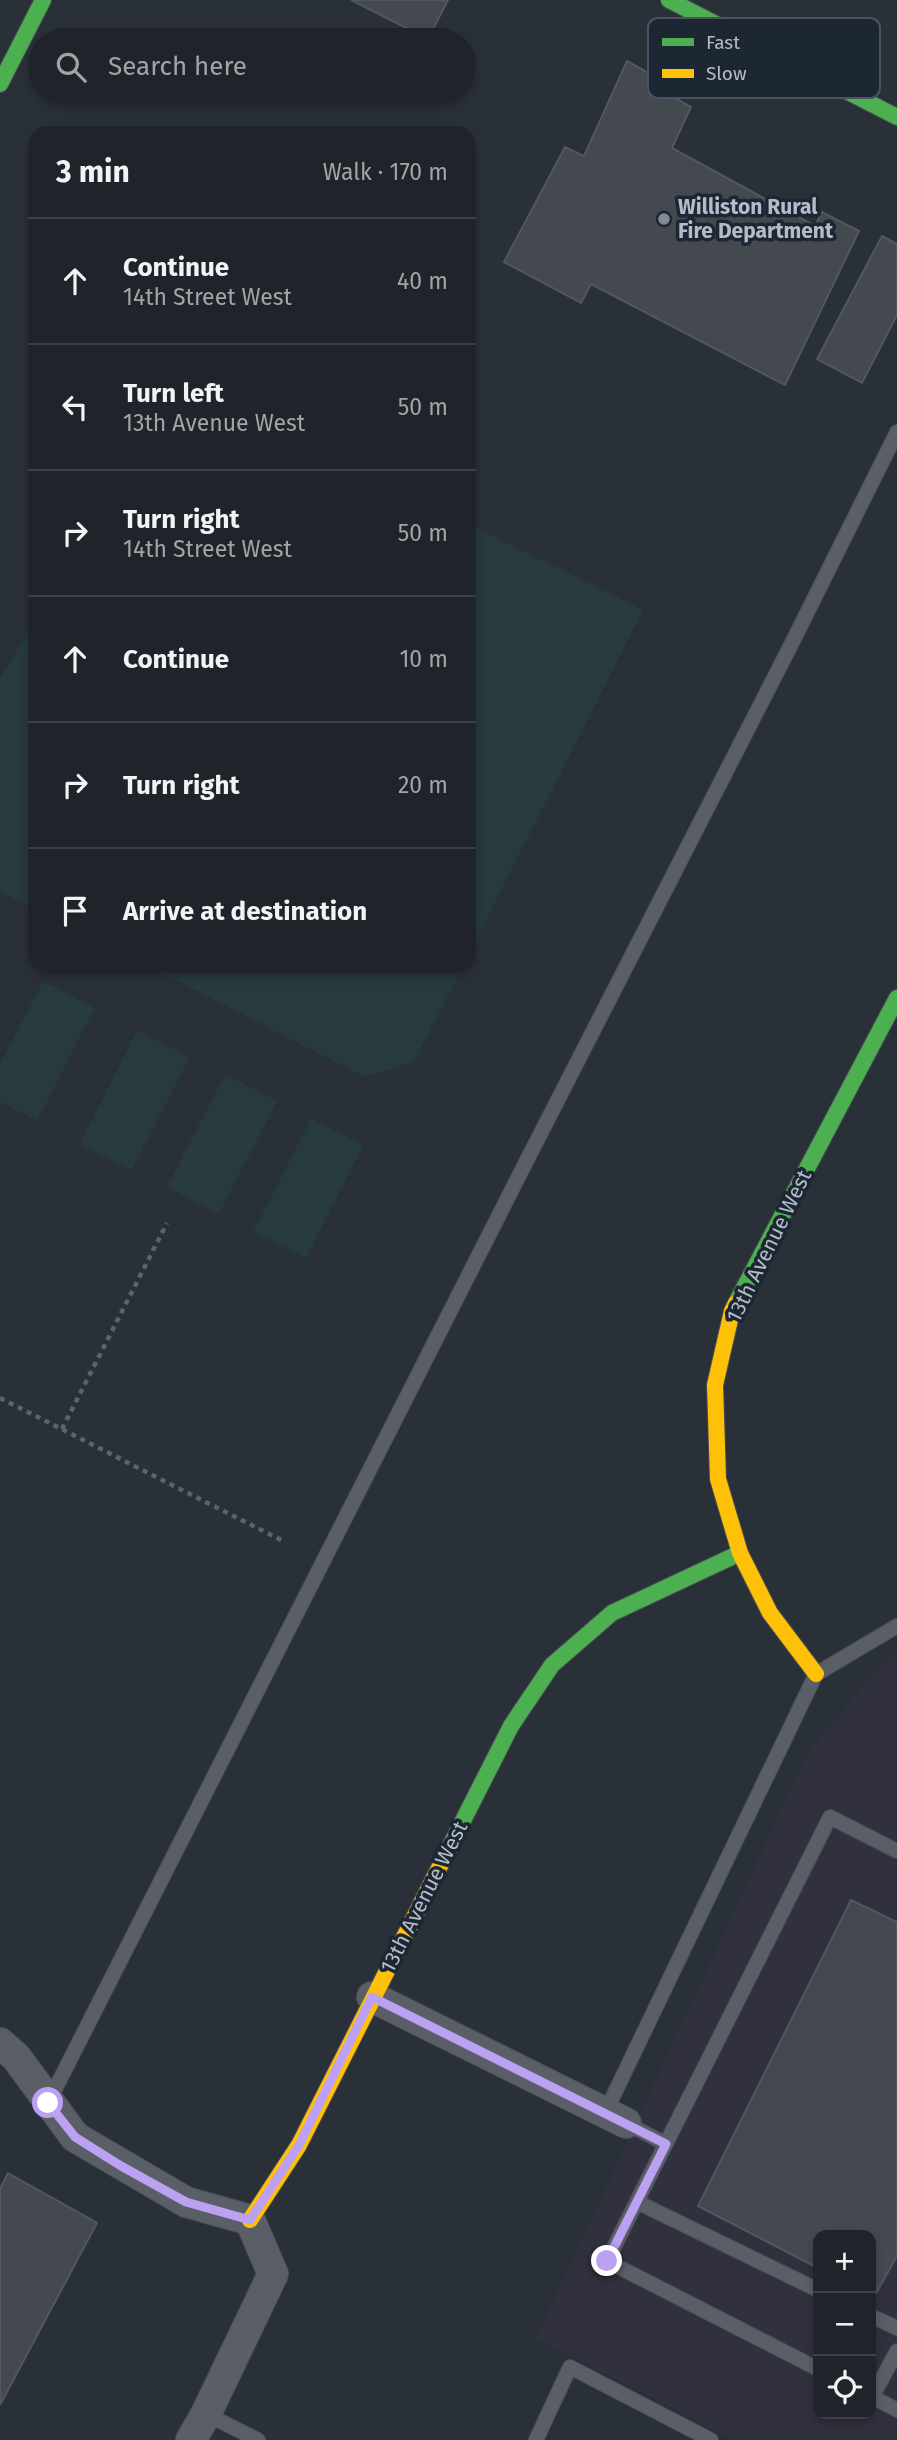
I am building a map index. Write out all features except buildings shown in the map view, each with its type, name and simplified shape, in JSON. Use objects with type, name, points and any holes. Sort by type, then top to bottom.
[{"type":"street","points":[[29,28],[43,0]]},
{"type":"street","points":[[669,0],[704,18]]},
{"type":"street","points":[[0,84],[28,29]]},
{"type":"street","points":[[860,98],[897,117]]},
{"type":"street","name":"13th Avenue West","points":[[816,1674],[769,1613],[740,1553],[719,1479],[715,1385],[732,1311],[897,998]]},
{"type":"street","name":"13th Avenue West","points":[[250,2220],[299,2145],[511,1726],[552,1665],[612,1614],[740,1553]]},
{"type":"street","points":[[372,1997],[616,2118]]},
{"type":"street","points":[[0,2043],[16,2057],[75,2137],[186,2202],[250,2220],[273,2274],[191,2440]]},
{"type":"lane","points":[[48,2103],[519,1174],[788,652],[897,432]]},
{"type":"lane","points":[[666,2144],[616,2118],[816,1674],[897,1626]]},
{"type":"lane","points":[[813,2366],[607,2261],[830,1817],[897,1851]]},
{"type":"lane","points":[[637,2202],[813,2288]]},
{"type":"lane","points":[[876,2318],[897,2328]]},
{"type":"lane","points":[[876,2388],[897,2351]]},
{"type":"lane","points":[[536,2440],[570,2367],[711,2440]]},
{"type":"lane","points":[[876,2400],[897,2410]]},
{"type":"lane","points":[[206,2414],[258,2440]]},
{"type":"path","points":[[62,1429],[167,1223]]},
{"type":"path","points":[[0,1398],[285,1542]]},
{"type":"shaded area","points":[[897,1651],[897,2440],[734,2440],[536,2338],[807,1754],[870,1678]]},
{"type":"green space","points":[[476,527],[643,610],[476,940]]},
{"type":"green space","points":[[28,633],[28,906],[0,892],[0,679]]},
{"type":"green space","points":[[163,973],[459,973],[414,1062],[364,1077]]},
{"type":"green space","points":[[43,981],[95,1008],[37,1121],[0,1102],[0,1065]]},
{"type":"green space","points":[[137,1031],[190,1057],[132,1170],[80,1144]]},
{"type":"green space","points":[[225,1074],[277,1101],[219,1214],[167,1187]]},
{"type":"green space","points":[[311,1119],[363,1145],[306,1258],[253,1232]]},
{"type":"traffic: fast","points":[[29,28],[43,0]]},
{"type":"traffic: fast","points":[[669,0],[704,18]]},
{"type":"traffic: fast","points":[[0,84],[28,29]]},
{"type":"traffic: fast","points":[[860,98],[897,117]]},
{"type":"traffic: fast","points":[[736,1303],[897,998]]},
{"type":"traffic: fast","points":[[441,1864],[511,1726],[552,1665],[612,1613],[740,1553]]},
{"type":"traffic: slow","points":[[736,1303],[715,1385],[718,1479],[740,1553],[770,1613],[816,1674]]},
{"type":"traffic: slow","points":[[250,2220],[299,2145],[441,1864]]},
{"type":"place","name":"Williston Rural Fire Department","points":[[664,219]]},
{"type":"route","points":[[48,2103],[75,2137],[121,2166],[186,2202],[250,2220],[299,2145],[372,1997],[666,2144],[607,2261]]}]
